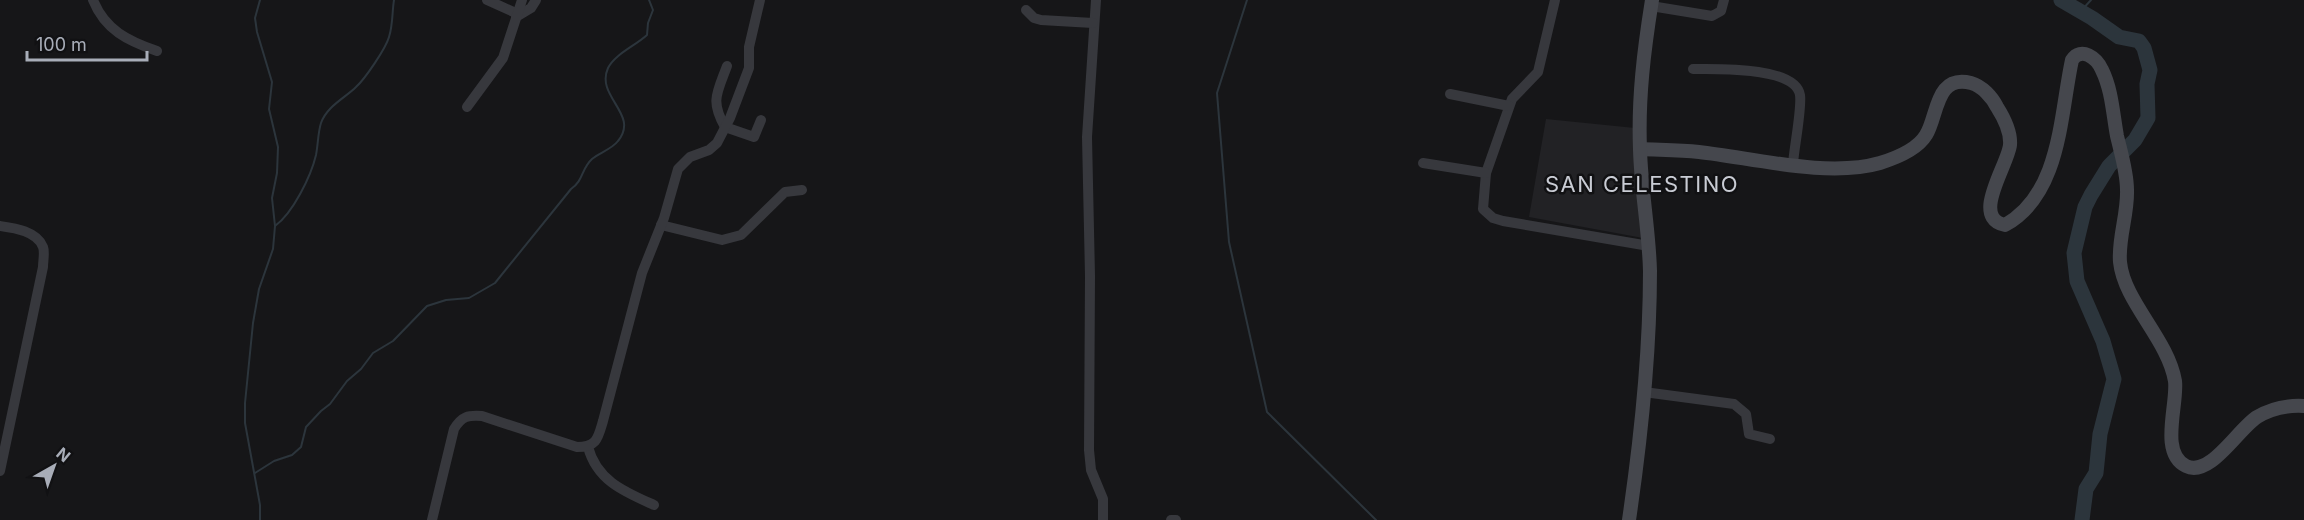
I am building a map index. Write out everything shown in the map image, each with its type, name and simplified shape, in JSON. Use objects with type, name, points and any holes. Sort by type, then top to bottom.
[{"type":"street","points":[[93,0],[99,14],[119,34],[135,44],[157,51]]},
{"type":"street","points":[[487,0],[517,16]]},
{"type":"street","points":[[467,107],[504,58],[522,0]]},
{"type":"street","points":[[517,16],[531,8],[536,0]]},
{"type":"street","points":[[432,520],[454,429],[460,420],[469,415],[577,447],[588,447],[596,441],[642,273],[661,225],[678,169],[690,157],[709,150],[717,143],[725,127],[742,91],[749,68],[749,47],[760,0]]},
{"type":"street","points":[[1096,0],[1087,137],[1090,276],[1089,450],[1091,470],[1103,499],[1103,520]]},
{"type":"street","points":[[1554,0],[1538,72],[1515,95],[1509,106],[1486,173],[1483,209],[1493,218],[1649,246]]},
{"type":"street","points":[[1629,520],[1644,392],[1648,330],[1649,246],[1640,149],[1640,79],[1651,3],[1712,16],[1721,11],[1724,0]]},
{"type":"street","points":[[1026,10],[1034,18],[1041,20],[1093,23]]},
{"type":"street","points":[[1640,149],[1697,152],[1793,164],[1857,168],[1881,162],[1907,151],[1926,135],[1942,91],[1958,83],[1970,83],[1985,91],[1994,101],[2010,138],[2005,165],[1990,196],[1993,219],[2005,225],[2022,212],[2036,194],[2049,170],[2057,141],[2072,60],[2075,55],[2082,53],[2090,55],[2102,69],[2127,187],[2127,209],[2120,262],[2126,280],[2169,361],[2175,379],[2176,395],[2171,437],[2175,454],[2187,467],[2205,466],[2216,458],[2255,418],[2272,409],[2290,405],[2304,406]]},
{"type":"street","points":[[727,66],[715,96],[717,112],[725,127],[754,137],[761,120]]},
{"type":"street","points":[[1693,69],[1757,72],[1783,77],[1792,82],[1800,97],[1793,164]]},
{"type":"street","points":[[1450,94],[1509,106]]},
{"type":"street","points":[[1423,163],[1486,173]]},
{"type":"street","points":[[661,225],[722,240],[732,239],[741,235],[785,192],[802,190]]},
{"type":"street","points":[[0,215],[4,226],[22,230],[34,237],[43,247],[43,267],[3,442],[0,471]]},
{"type":"street","points":[[1644,392],[1734,404],[1746,414],[1749,434],[1770,439]]},
{"type":"street","points":[[588,447],[596,468],[612,484],[654,505]]},
{"type":"shaded area","points":[[1546,119],[1635,128],[1643,238],[1529,217]]},
{"type":"waterway","points":[[260,0],[255,18],[272,82],[269,109],[278,147],[277,173],[272,198],[275,226],[273,249],[259,289],[253,323],[245,403],[245,423],[260,505],[260,520]]},
{"type":"waterway","points":[[275,226],[295,203],[306,183],[316,155],[320,127],[324,117],[360,83],[384,48],[392,23],[394,0]]},
{"type":"waterway","points":[[255,473],[274,461],[292,455],[301,447],[306,427],[330,404],[347,381],[361,369],[373,353],[393,341],[427,306],[446,300],[469,298],[495,283],[575,186],[588,163],[618,141],[624,122],[607,88],[608,68],[615,58],[647,35],[648,23],[653,10],[649,0]]},
{"type":"waterway","points":[[1247,0],[1217,93],[1229,242],[1267,412],[1376,520]]},
{"type":"waterway","points":[[2061,0],[2119,37],[2139,41],[2144,48],[2150,70],[2147,84],[2148,118],[2135,140],[2109,166],[2091,195],[2085,207],[2074,253],[2077,281],[2103,341],[2114,379],[2100,434],[2096,473],[2086,489],[2082,520]]},
{"type":"waterway","points":[[2080,12],[2091,0]]},
{"type":"district","name":"SAN CELESTINO","points":[[1642,184]]}]
